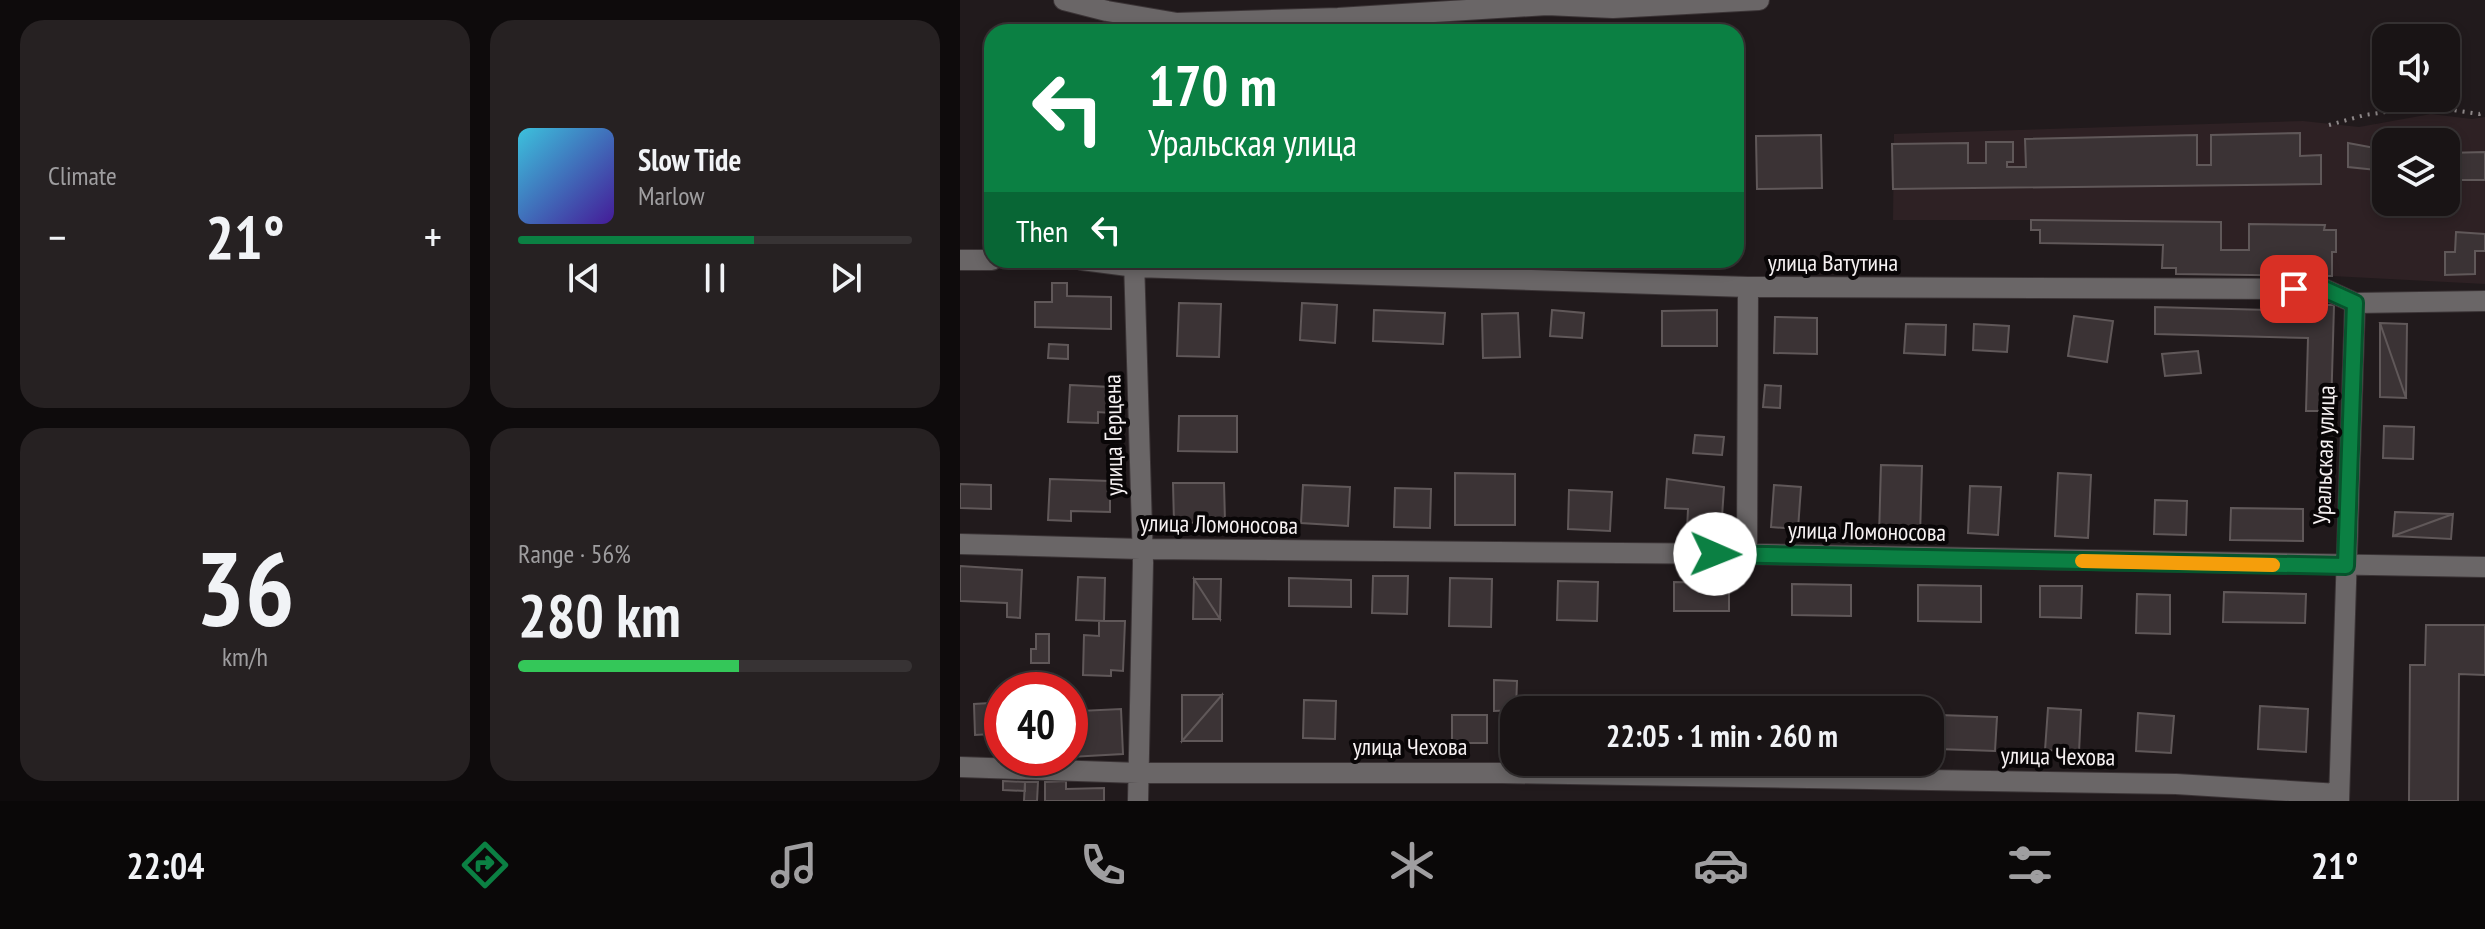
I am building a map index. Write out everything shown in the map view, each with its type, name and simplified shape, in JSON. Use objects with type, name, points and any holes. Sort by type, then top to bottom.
[{"type":"street","points":[[1064,0],[1108,14],[1177,23],[1338,18],[1547,5],[1613,8],[1759,0]]},
{"type":"street","points":[[960,260],[984,260]]},
{"type":"street","name":"улица Герцена","points":[[1135,268],[1141,549],[1138,801]]},
{"type":"street","name":"улица Ватутина","points":[[1263,268],[1748,287],[2324,289],[2355,303],[2485,301]]},
{"type":"street","points":[[1747,554],[1748,287]]},
{"type":"street","name":"Уральская улица","points":[[2339,798],[2355,303]]},
{"type":"street","name":"улица Ломоносова","points":[[960,544],[2485,567]]},
{"type":"street","name":"улица Чехова","points":[[960,767],[1139,773],[1485,772],[2145,783],[2339,798]]},
{"type":"path","points":[[2329,125],[2365,115],[2426,106],[2479,114],[2485,112]]},
{"type":"shaded area","points":[[2431,114],[2472,119],[2485,117],[2485,284],[2332,276],[2176,274],[2176,268],[2163,268],[2163,245],[2040,243],[2040,231],[2031,230],[2030,220],[1893,220],[1894,134],[2303,121],[2359,127]]},
{"type":"building","points":[[2300,133],[2300,156],[2321,155],[2321,184],[1893,189],[1892,144],[1968,143],[1968,163],[1986,163],[1986,142],[2013,142],[2013,162],[2007,162],[2007,167],[2026,167],[2025,139],[2197,135],[2197,165],[2211,165],[2211,135]]},
{"type":"building","points":[[1821,135],[1822,188],[1757,189],[1756,136]]},
{"type":"building","points":[[2348,143],[2372,147],[2372,170],[2348,167]]},
{"type":"building","points":[[2485,152],[2485,180],[2460,180],[2460,153]]},
{"type":"building","points":[[2031,220],[2221,222],[2221,250],[2249,250],[2249,224],[2325,225],[2324,230],[2336,230],[2336,252],[2332,252],[2332,276],[2176,274],[2176,268],[2162,268],[2163,245],[2040,243],[2040,230],[2031,230]]},
{"type":"building","points":[[2456,232],[2485,234],[2485,251],[2475,251],[2475,274],[2445,275],[2445,252],[2455,252]]},
{"type":"building","points":[[1052,283],[1067,283],[1067,296],[1111,297],[1111,329],[1035,327],[1035,302],[1052,302]]},
{"type":"building","points":[[1179,303],[1221,304],[1219,357],[1177,356]]},
{"type":"building","points":[[1302,303],[1337,305],[1335,343],[1300,340]]},
{"type":"building","points":[[2310,305],[2334,305],[2331,411],[2306,411],[2308,338],[2155,334],[2155,307],[2310,311]]},
{"type":"building","points":[[1374,310],[1445,313],[1443,344],[1373,341]]},
{"type":"building","points":[[1552,310],[1584,313],[1582,338],[1550,336]]},
{"type":"building","points":[[1717,310],[1717,346],[1662,346],[1662,311]]},
{"type":"building","points":[[1518,313],[1520,357],[1483,358],[1482,314]]},
{"type":"building","points":[[2074,316],[2113,321],[2107,362],[2068,356]]},
{"type":"building","points":[[1775,317],[1817,318],[1817,354],[1774,353]]},
{"type":"building","points":[[2380,323],[2407,324],[2406,398]]},
{"type":"building","points":[[2380,323],[2406,398],[2380,397]]},
{"type":"building","points":[[1906,324],[1946,325],[1945,355],[1904,353]]},
{"type":"building","points":[[1974,324],[2009,326],[2007,352],[1973,350]]},
{"type":"building","points":[[1049,344],[1068,345],[1068,359],[1048,358]]},
{"type":"building","points":[[2198,351],[2201,373],[2165,376],[2162,354]]},
{"type":"building","points":[[1070,385],[1111,387],[1110,413],[1098,412],[1098,423],[1068,422]]},
{"type":"building","points":[[1765,385],[1781,386],[1780,408],[1763,407]]},
{"type":"building","points":[[1179,416],[1237,416],[1237,452],[1178,451]]},
{"type":"building","points":[[2384,426],[2414,427],[2413,459],[2383,458]]},
{"type":"building","points":[[1695,435],[1724,437],[1722,455],[1693,453]]},
{"type":"building","points":[[1881,465],[1922,466],[1920,536],[1879,536]]},
{"type":"building","points":[[1455,473],[1515,474],[1515,525],[1455,525]]},
{"type":"building","points":[[2058,473],[2091,475],[2088,538],[2055,536]]},
{"type":"building","points":[[1050,479],[1110,481],[1110,512],[1071,511],[1071,521],[1048,520]]},
{"type":"building","points":[[1667,479],[1724,487],[1721,532],[1687,530],[1688,509],[1665,508]]},
{"type":"building","points":[[1173,483],[1224,483],[1225,522],[1174,523]]},
{"type":"building","points":[[960,484],[991,485],[991,509],[960,508]]},
{"type":"building","points":[[1303,485],[1350,487],[1348,526],[1301,523]]},
{"type":"building","points":[[1774,485],[1801,487],[1798,529],[1771,527]]},
{"type":"building","points":[[1970,486],[2001,487],[1998,535],[1968,533]]},
{"type":"building","points":[[1395,488],[1431,489],[1430,528],[1394,527]]},
{"type":"building","points":[[1569,490],[1612,492],[1610,531],[1568,529]]},
{"type":"building","points":[[2155,500],[2187,501],[2186,535],[2154,534]]},
{"type":"building","points":[[2231,508],[2303,509],[2303,541],[2230,540]]},
{"type":"building","points":[[2395,512],[2453,514],[2393,536]]},
{"type":"building","points":[[2453,514],[2451,539],[2393,536]]},
{"type":"building","points":[[960,566],[1022,570],[1020,618],[1007,617],[1007,603],[960,601]]},
{"type":"building","points":[[1373,576],[1408,576],[1407,614],[1372,613]]},
{"type":"building","points":[[1078,577],[1105,578],[1104,621],[1076,620]]},
{"type":"building","points":[[1289,578],[1351,580],[1351,607],[1289,606]]},
{"type":"building","points":[[1450,578],[1492,579],[1491,627],[1449,626]]},
{"type":"building","points":[[1194,579],[1221,579],[1220,619]]},
{"type":"building","points":[[1194,579],[1220,619],[1193,619]]},
{"type":"building","points":[[1558,581],[1598,582],[1597,621],[1557,620]]},
{"type":"building","points":[[1674,582],[1729,583],[1729,611],[1674,611]]},
{"type":"building","points":[[1792,584],[1851,585],[1851,616],[1792,615]]},
{"type":"building","points":[[1918,585],[1981,586],[1981,622],[1918,621]]},
{"type":"building","points":[[2040,586],[2082,586],[2081,618],[2040,617]]},
{"type":"building","points":[[2224,592],[2306,594],[2305,623],[2223,622]]},
{"type":"building","points":[[2137,594],[2170,595],[2170,634],[2136,633]]},
{"type":"building","points":[[1099,621],[1125,621],[1123,671],[1111,670],[1111,676],[1088,675],[1088,672],[1083,672],[1084,635],[1099,636]]},
{"type":"building","points":[[2426,625],[2485,625],[2485,675],[2459,674],[2458,801],[2409,801],[2410,665],[2425,665]]},
{"type":"building","points":[[1036,634],[1049,634],[1049,663],[1031,663],[1031,649],[1036,649]]},
{"type":"building","points":[[1494,680],[1517,681],[1516,696],[1500,696],[1500,711],[1494,711]]},
{"type":"building","points":[[1182,695],[1222,695],[1182,741]]},
{"type":"building","points":[[1222,695],[1222,741],[1182,741]]},
{"type":"building","points":[[1304,700],[1336,701],[1335,739],[1303,738]]},
{"type":"building","points":[[984,703],[984,734],[975,735],[974,704]]},
{"type":"building","points":[[2260,706],[2308,709],[2306,752],[2258,749]]},
{"type":"building","points":[[2048,708],[2081,710],[2079,752],[2045,750]]},
{"type":"building","points":[[1121,709],[1123,754],[1088,756],[1088,711]]},
{"type":"building","points":[[2138,713],[2174,716],[2171,753],[2136,751]]},
{"type":"building","points":[[1452,715],[1487,715],[1487,743],[1452,743]]},
{"type":"building","points":[[1944,715],[1997,717],[1995,751],[1944,749]]},
{"type":"building","points":[[1003,781],[1025,782],[1025,791],[1003,790]]},
{"type":"building","points":[[1066,781],[1066,789],[1104,788],[1104,801],[1045,801],[1045,782]]},
{"type":"building","points":[[1025,782],[1038,782],[1037,801],[1024,801]]},
{"type":"slow traffic","points":[[2082,561],[2273,565]]},
{"type":"route","points":[[1715,554],[2346,566],[2355,303],[2324,289],[2294,289]]}]
